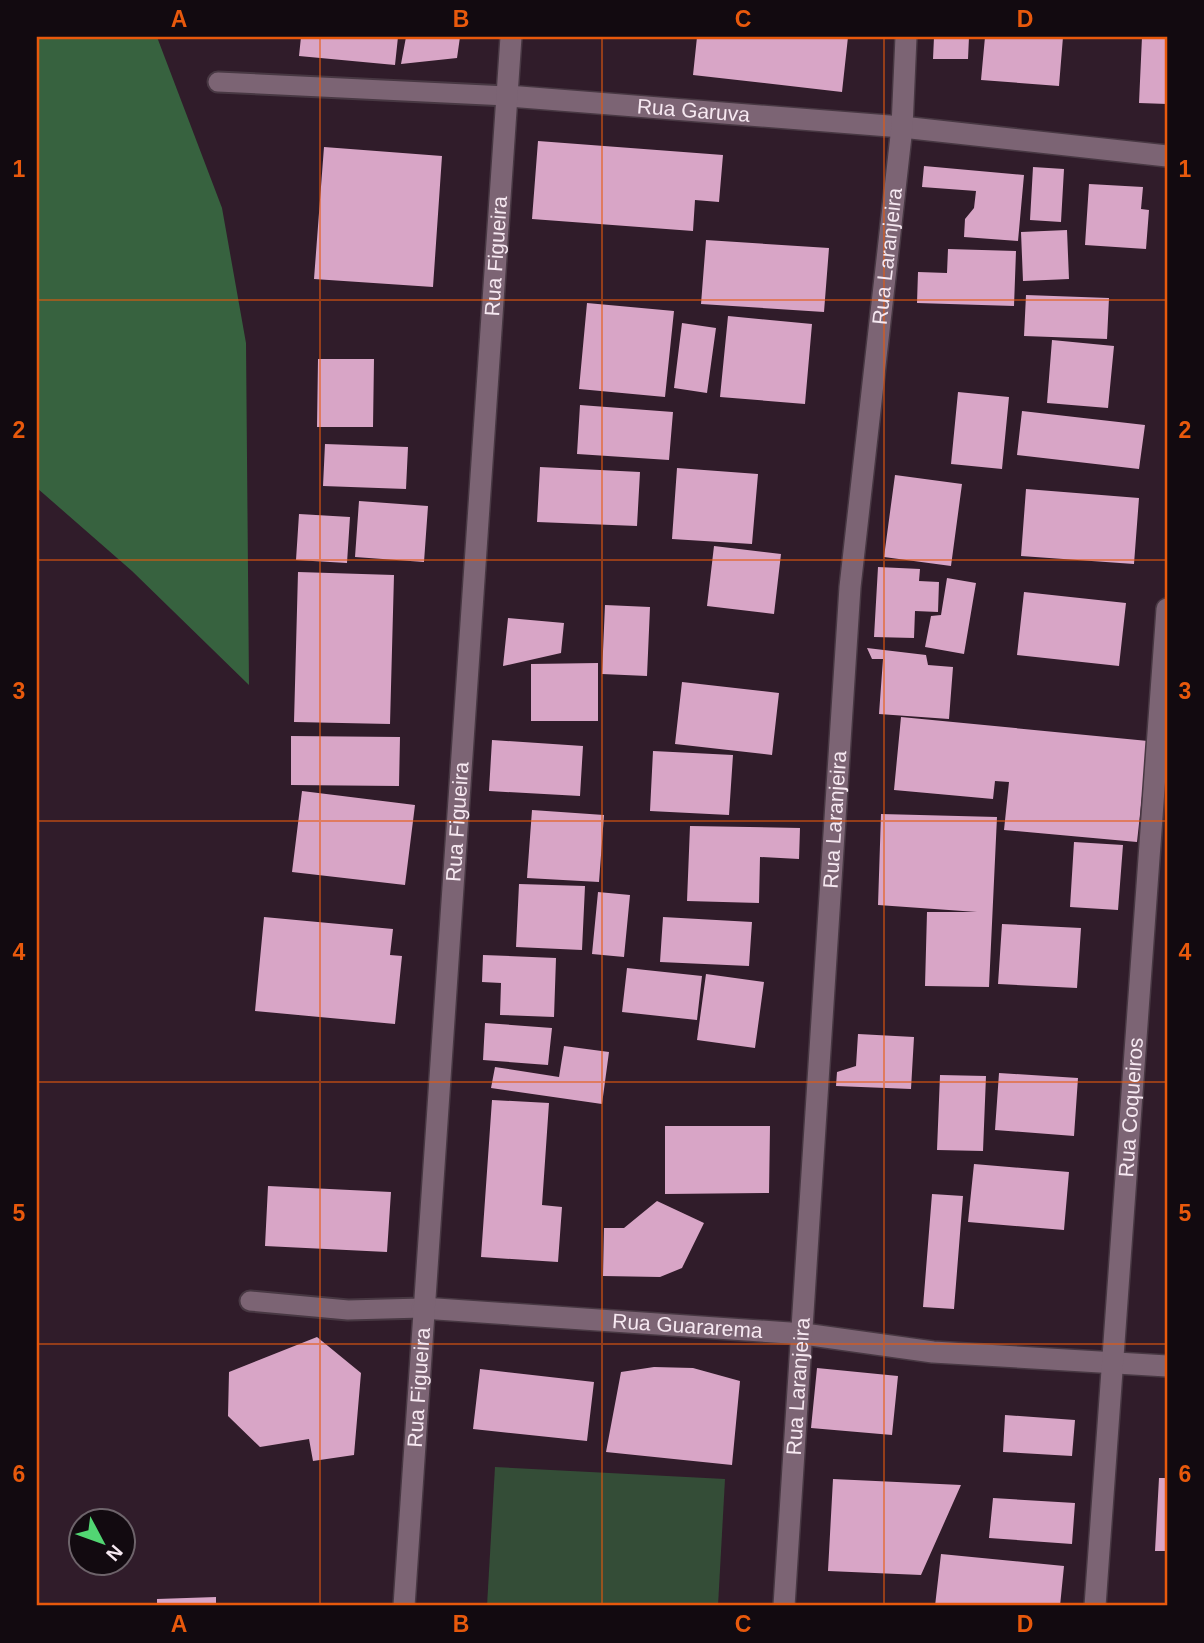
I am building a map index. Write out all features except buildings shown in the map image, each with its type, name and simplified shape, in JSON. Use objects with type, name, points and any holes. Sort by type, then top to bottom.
[{"type":"street","name":"Rua Figueira","points":[[404,1606],[422,1308],[511,37]]},
{"type":"street","name":"Rua Laranjeira","points":[[784,1606],[804,1334],[850,587],[902,127],[906,37]]},
{"type":"street","name":"Rua Garuva","points":[[507,96],[902,127],[1167,156]]},
{"type":"street","name":"Rua Coqueiros","points":[[1095,1606],[1167,609]]},
{"type":"street","name":"Rua Guararema","points":[[422,1308],[804,1334],[933,1352],[1167,1366]]},
{"type":"lane","name":"Rua Garuva","points":[[218,82],[507,96]]},
{"type":"lane","name":"Rua Guararema","points":[[250,1301],[348,1310],[422,1308]]},
{"type":"green space","points":[[37,37],[157,37],[222,208],[246,343],[249,685],[132,571],[37,488]]},
{"type":"green space","points":[[495,1467],[725,1479],[718,1606],[487,1606]]}]
